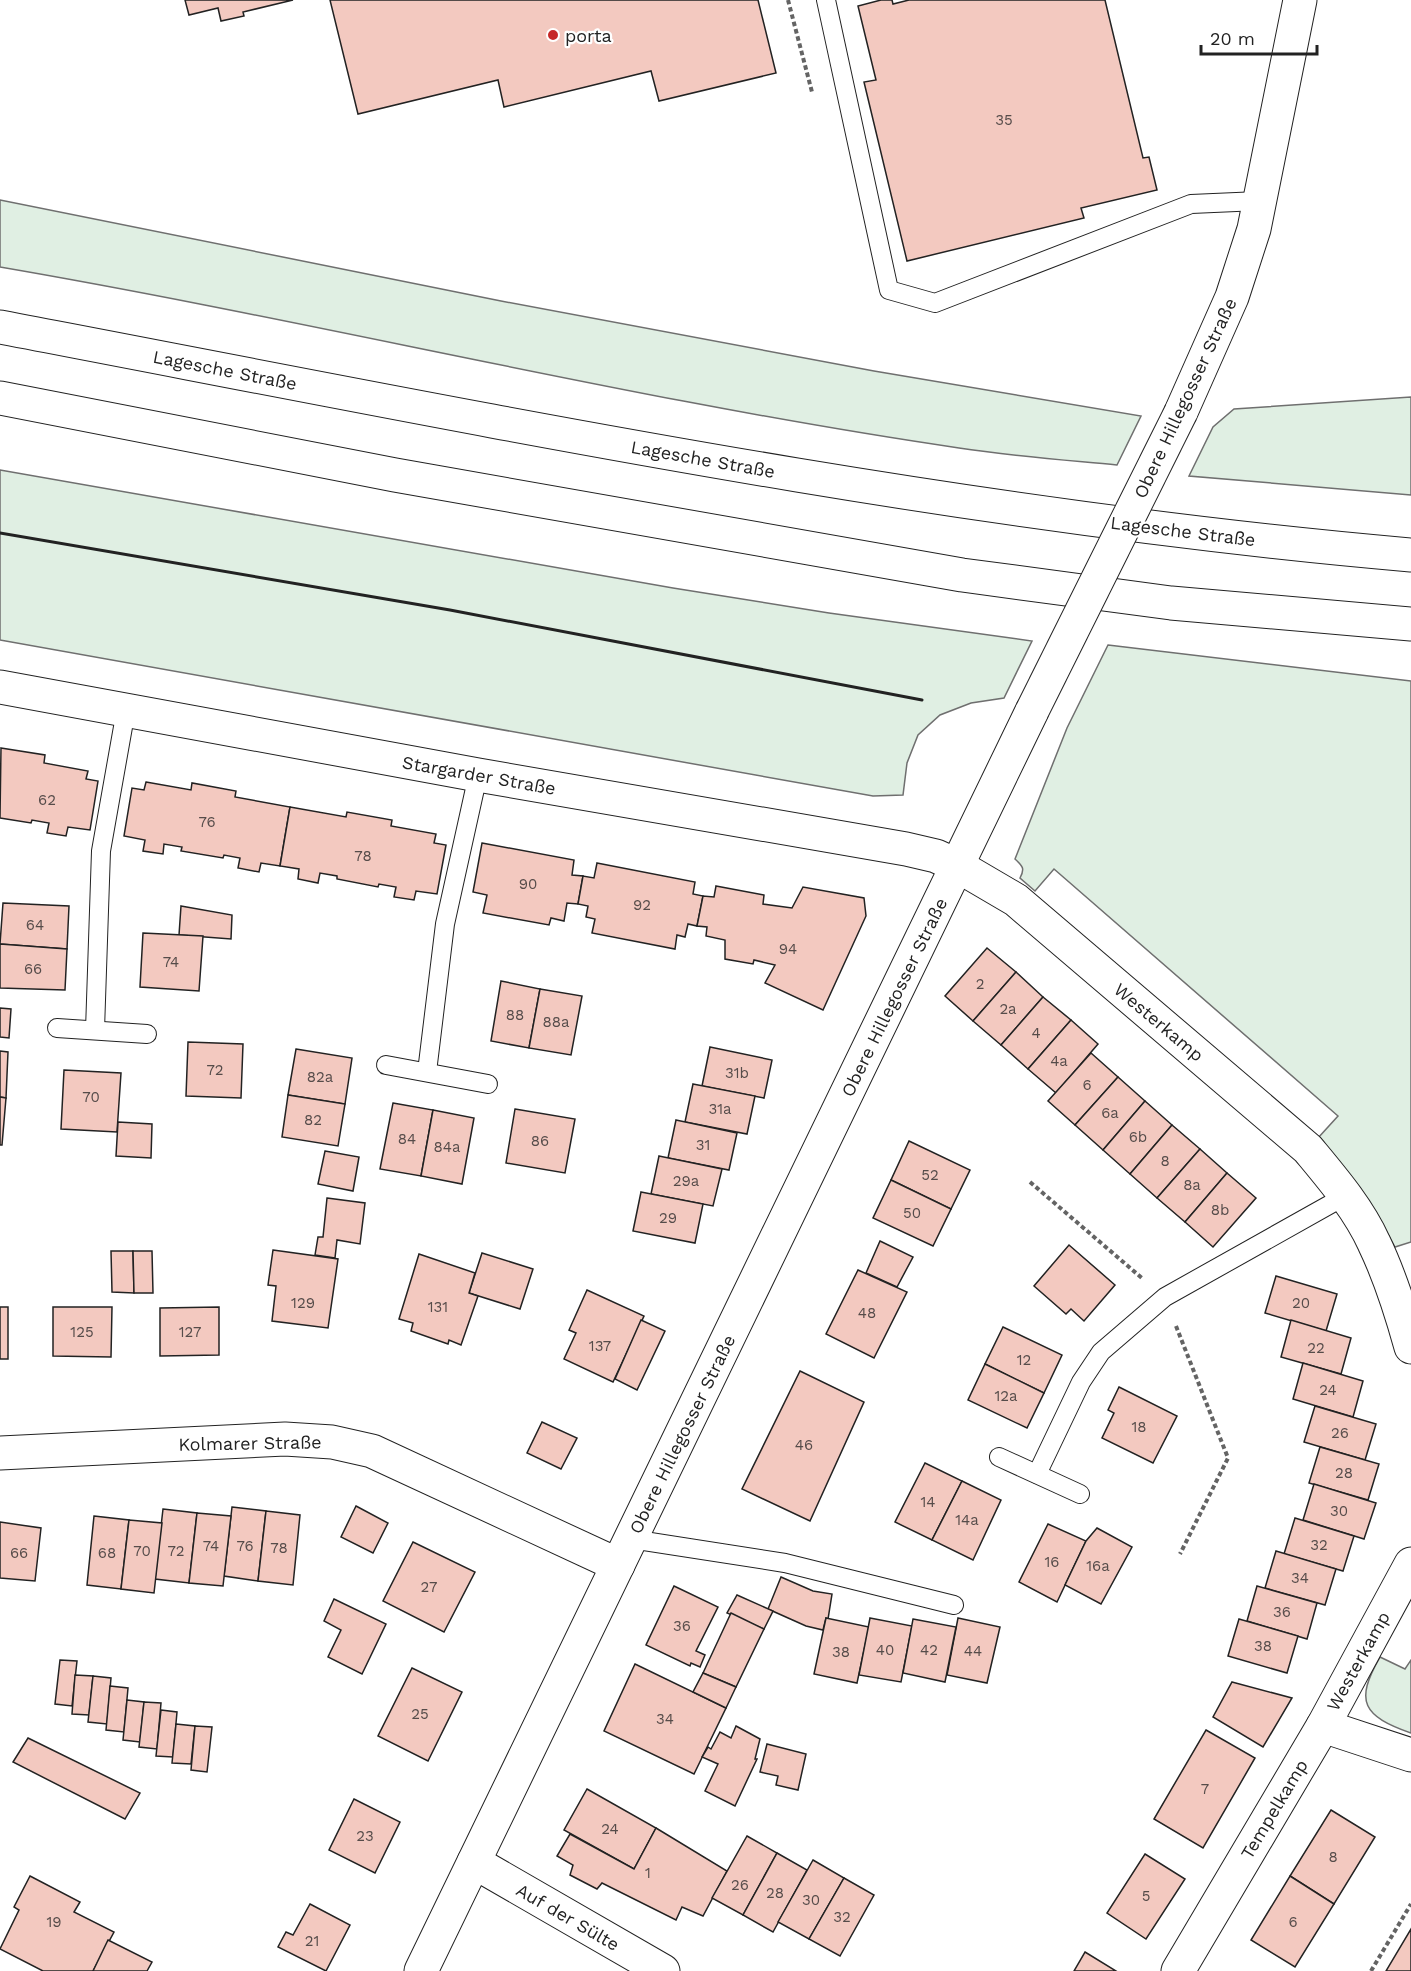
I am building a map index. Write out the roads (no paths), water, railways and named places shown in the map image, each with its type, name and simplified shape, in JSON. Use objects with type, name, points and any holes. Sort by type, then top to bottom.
[{"type":"main road","name":"Obere Hillegosser Straße","points":[[421,1971],[1032,711],[1181,411],[1232,297],[1254,229],[1300,0]]},
{"type":"main road","name":"Lagesche Straße","points":[[0,327],[817,480],[1199,534],[1411,555]]},
{"type":"main road","points":[[0,398],[395,474],[962,575],[1171,603],[1411,624]]},
{"type":"main road","name":"Stargarder Straße","points":[[0,687],[478,775],[906,849],[936,856],[958,866]]},
{"type":"main road","name":"Westerkamp","points":[[958,866],[1016,900],[1308,1149],[1345,1196],[1373,1241],[1389,1278],[1411,1347]]},
{"type":"main road","name":"Kolmarer Straße","points":[[0,1453],[285,1439],[332,1442],[372,1450],[624,1552]]},
{"type":"main road","name":"Westerkamp","points":[[1323,1726],[1411,1564]]},
{"type":"main road","points":[[1323,1726],[1411,1755]]},
{"type":"main road","name":"Tempelkamp","points":[[1178,1971],[1323,1726]]},
{"type":"main road","name":"Auf der Sülte","points":[[474,1862],[663,1971]]},
{"type":"lane","points":[[826,0],[889,290],[935,303],[1191,204],[1259,201]]},
{"type":"lane","points":[[95,1030],[101,851],[126,710]]},
{"type":"lane","points":[[427,1072],[445,924],[478,775]]},
{"type":"lane","points":[[57,1028],[147,1034]]},
{"type":"lane","points":[[386,1065],[488,1084]]},
{"type":"lane","points":[[1037,1474],[1081,1382],[1101,1352],[1165,1297],[1345,1196]]},
{"type":"lane","points":[[999,1457],[1080,1494]]},
{"type":"lane","points":[[624,1552],[785,1563],[954,1605]]},
{"type":"place","name":"porta","points":[[553,35]]}]
